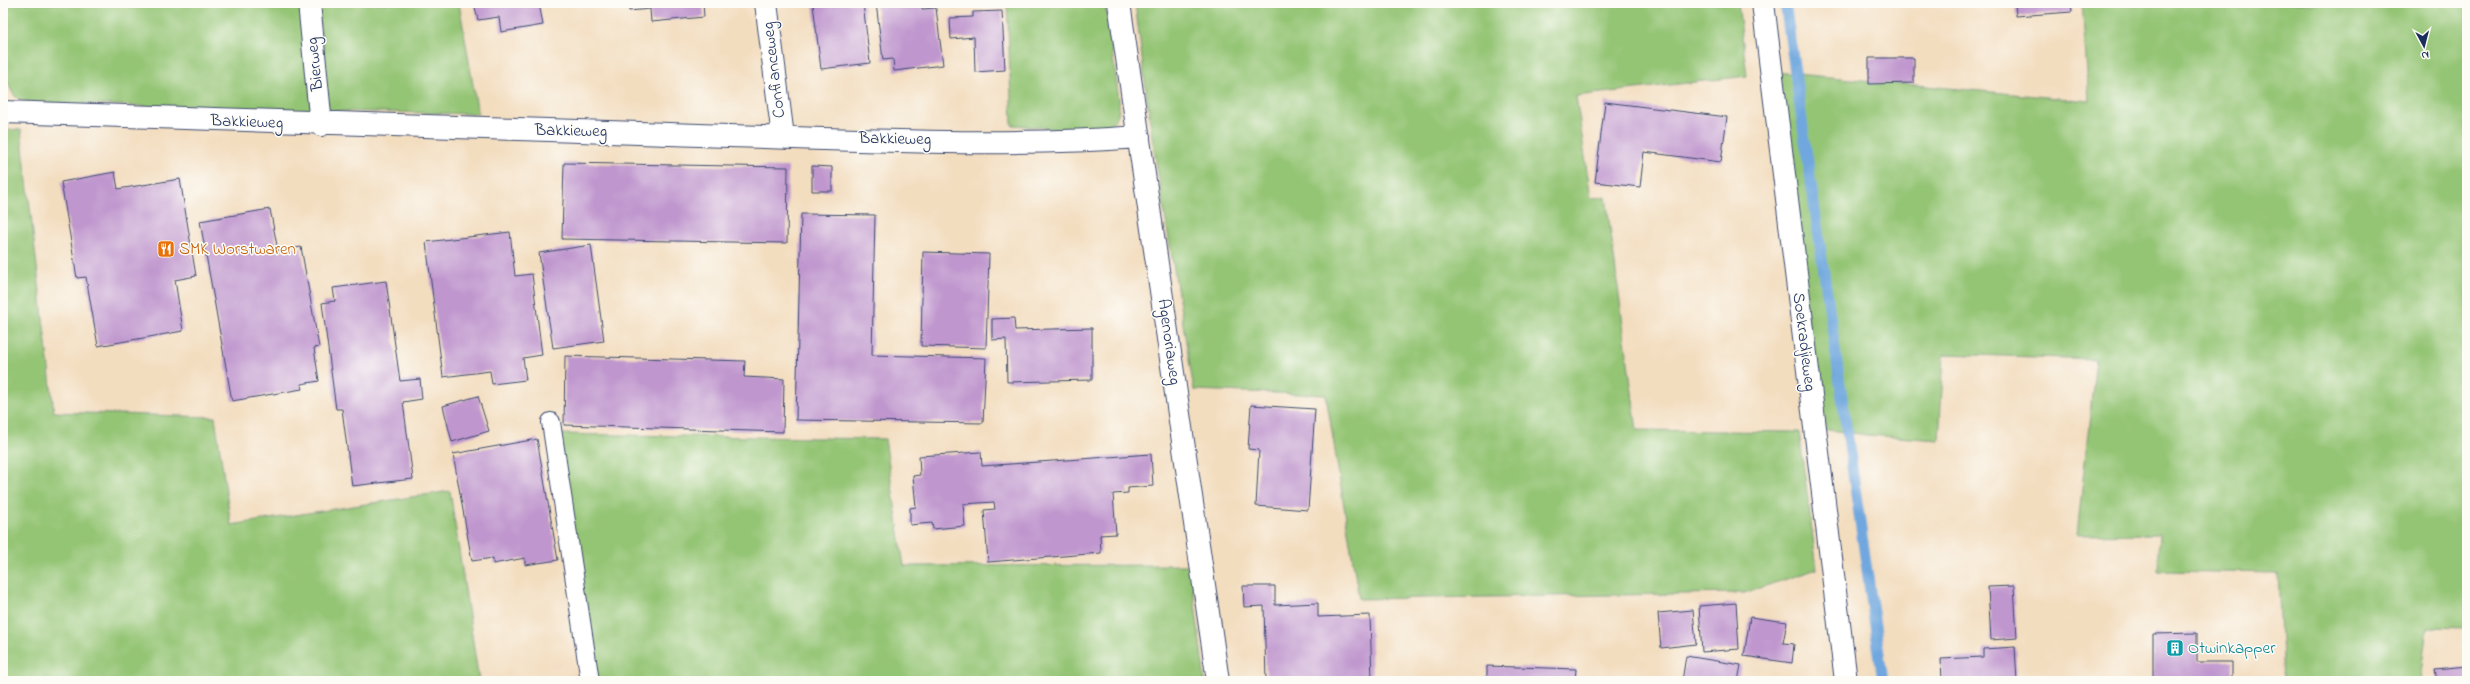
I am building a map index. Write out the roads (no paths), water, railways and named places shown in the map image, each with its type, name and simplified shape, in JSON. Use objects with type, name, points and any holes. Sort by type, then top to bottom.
[{"type":"street","name":"Bierweg","points":[[309,3],[321,125]]},
{"type":"street","name":"Confianceweg","points":[[766,3],[782,137]]},
{"type":"street","name":"Agenoriaweg","points":[[1119,3],[1218,681]]},
{"type":"street","name":"Soekradjieweg","points":[[1763,3],[1846,681]]},
{"type":"street","name":"Bakkieweg","points":[[3,112],[321,125],[782,137],[1064,142],[1139,137]]},
{"type":"lane","points":[[551,422],[590,681]]},
{"type":"waterway","points":[[1785,3],[1883,681]]},
{"type":"place","name":"SMK Worstwaren","points":[[166,249]]},
{"type":"place","name":"Otwinkapper","points":[[2175,648]]}]
